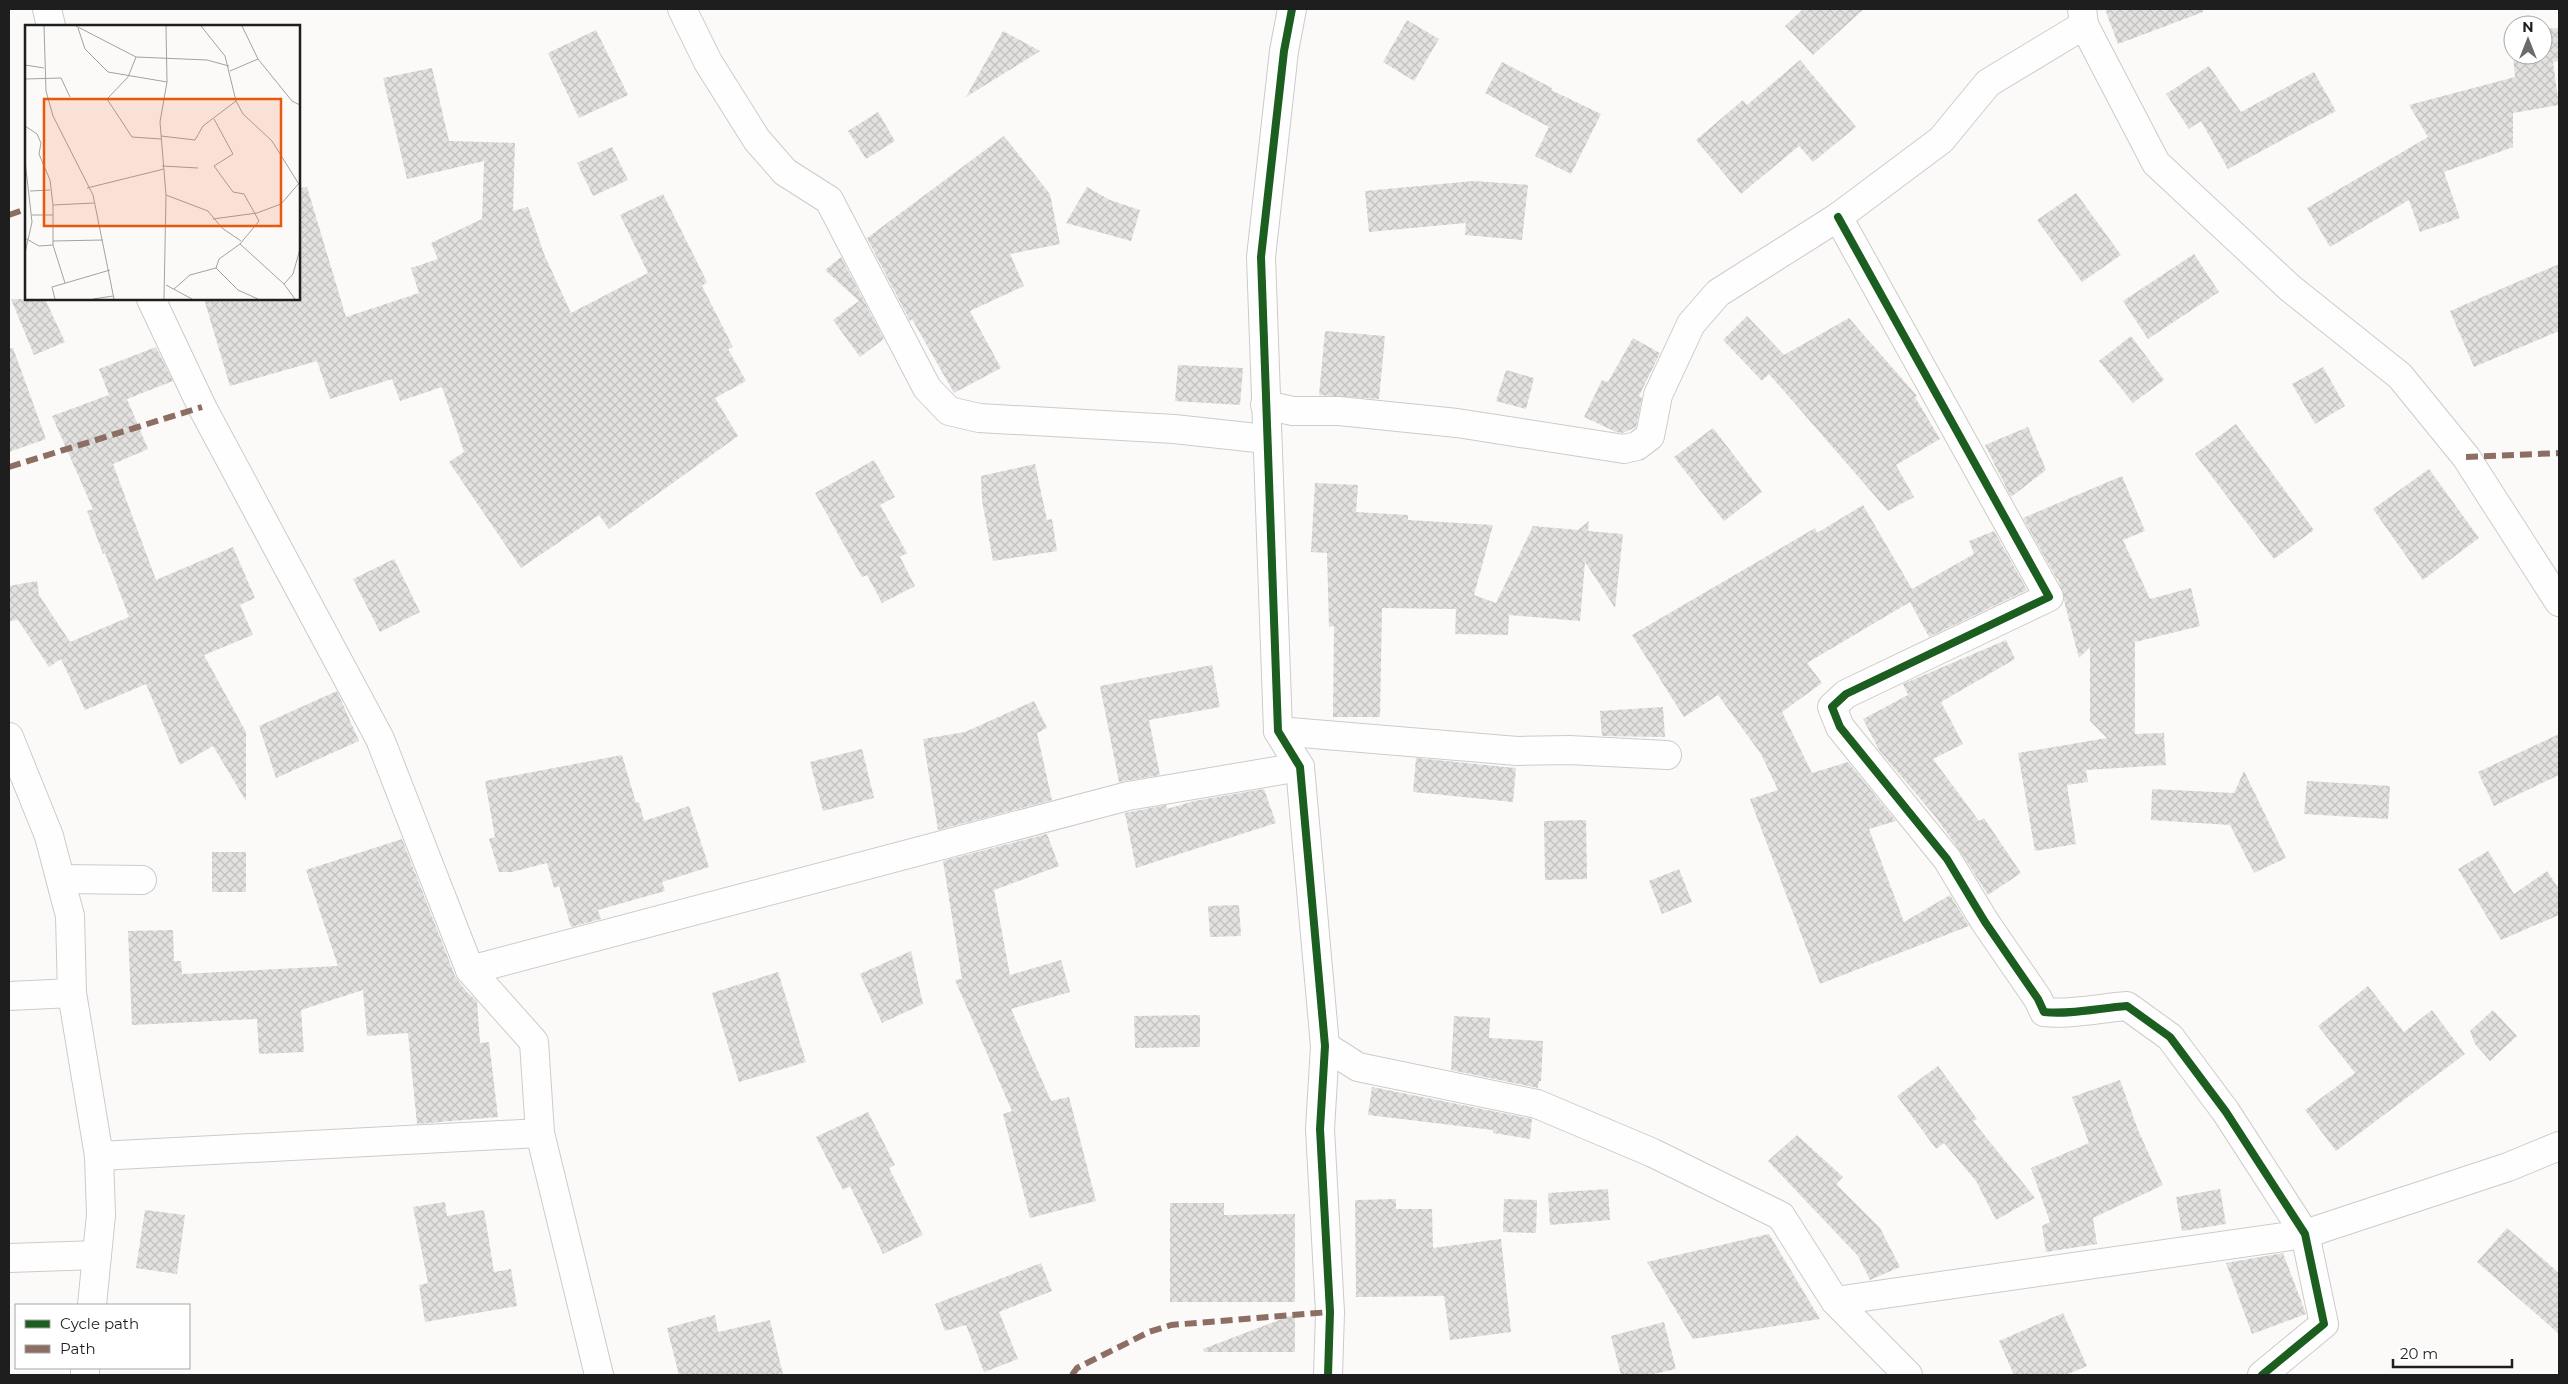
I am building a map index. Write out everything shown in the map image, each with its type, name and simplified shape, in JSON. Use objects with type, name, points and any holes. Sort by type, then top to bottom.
[{"type":"street","points":[[47,9],[51,25]]},
{"type":"street","points":[[682,9],[708,62],[757,140],[785,172],[829,200],[926,388],[949,411],[979,418],[1174,429],[1266,439]]},
{"type":"street","points":[[1292,9],[1284,50],[1261,257],[1266,439],[1278,731],[1300,767],[1325,1046],[1320,1129],[1330,1312],[1328,1375]]},
{"type":"street","points":[[1265,405],[1294,411],[1339,411],[1457,423],[1624,450],[1637,446],[1650,436],[1658,396],[1691,324],[1718,294],[1838,217],[1942,140],[1988,83],[2083,17],[2156,163],[2290,288],[2400,376],[2466,457],[2559,602]]},
{"type":"street","points":[[1838,217],[2049,597],[1846,694],[1832,707],[1840,727],[1947,859],[1985,922],[2038,998],[2044,1012],[2060,1014],[2086,1009],[2127,1006],[2170,1037],[2226,1112],[2305,1234],[2324,1324],[2262,1375]]},
{"type":"street","points":[[151,300],[202,407],[380,739],[470,970],[534,1042],[540,1133],[599,1375]]},
{"type":"street","points":[[1278,731],[1517,751],[1568,750],[1667,755]]},
{"type":"street","points":[[9,737],[49,836],[62,879],[70,916],[72,993],[99,1156],[101,1215],[92,1304]]},
{"type":"street","points":[[470,970],[1128,796],[1300,767]]},
{"type":"street","points":[[62,879],[142,880]]},
{"type":"street","points":[[9,996],[72,993]]},
{"type":"street","points":[[1325,1046],[1358,1067],[1538,1104],[1652,1153],[1782,1216],[1835,1301],[1908,1375]]},
{"type":"street","points":[[99,1156],[540,1133]]},
{"type":"street","points":[[1835,1301],[2305,1234],[2508,1167],[2559,1146]]},
{"type":"street","points":[[9,1258],[97,1255]]},
{"type":"building","points":[[1803,9],[1864,9],[1813,55],[1785,26]]},
{"type":"building","points":[[2105,9],[2203,9],[2203,12],[2118,44]]},
{"type":"building","points":[[1407,20],[1439,39],[1414,81],[1383,62]]},
{"type":"building","points":[[2553,28],[2559,28],[2559,61],[2553,62]]},
{"type":"building","points":[[596,30],[628,95],[579,118],[548,53]]},
{"type":"building","points":[[1003,31],[1040,51],[966,97]]},
{"type":"building","points":[[1800,60],[1856,127],[1813,162],[1799,146],[1741,194],[1696,140],[1743,100],[1747,105]]},
{"type":"building","points":[[1502,62],[1552,88],[1551,90],[1601,114],[1571,174],[1535,156],[1549,127],[1485,93]]},
{"type":"building","points":[[2553,62],[2559,105],[2513,113],[2513,147],[2444,172],[2460,218],[2420,232],[2409,200],[2330,247],[2307,208],[2428,137],[2409,105],[2515,77],[2514,65],[2553,65]]},
{"type":"building","points":[[2209,66],[2241,112],[2314,72],[2336,111],[2228,169],[2201,121],[2189,129],[2166,94]]},
{"type":"building","points":[[432,68],[449,141],[515,143],[513,211],[528,207],[544,254],[571,313],[648,273],[620,215],[663,194],[707,282],[702,286],[733,347],[728,349],[746,381],[715,398],[738,436],[609,529],[599,515],[521,568],[449,462],[464,452],[442,387],[400,401],[392,379],[330,399],[317,361],[230,386],[204,300],[300,300],[300,188],[307,187],[346,317],[419,293],[411,268],[438,259],[431,243],[482,219],[484,161],[407,179],[383,78]]},
{"type":"building","points":[[878,112],[895,141],[866,159],[848,131]]},
{"type":"building","points":[[1004,136],[1050,194],[1060,244],[1010,254],[1024,286],[970,311],[1001,368],[954,393],[912,319],[910,321],[867,238]]},
{"type":"building","points":[[612,147],[628,180],[593,196],[577,163]]},
{"type":"building","points":[[1474,181],[1528,185],[1522,240],[1465,235],[1466,223],[1369,232],[1365,191]]},
{"type":"building","points":[[1087,187],[1110,200],[1140,210],[1131,241],[1066,223]]},
{"type":"building","points":[[2076,193],[2121,255],[2082,282],[2037,220]]},
{"type":"building","points":[[2194,254],[2219,292],[2148,339],[2123,301]]},
{"type":"building","points":[[841,257],[884,339],[860,357],[833,320],[859,301],[825,270]]},
{"type":"building","points":[[2559,264],[2559,331],[2474,367],[2450,311]]},
{"type":"building","points":[[11,299],[45,300],[65,342],[34,355]]},
{"type":"building","points":[[1747,316],[1784,355],[1849,318],[1917,396],[1915,397],[1940,439],[1896,465],[1914,497],[1888,511],[1769,374],[1762,381],[1723,340]]},
{"type":"building","points":[[1325,331],[1385,336],[1379,399],[1319,395]]},
{"type":"building","points":[[2131,336],[2164,380],[2133,403],[2099,361]]},
{"type":"building","points":[[1633,338],[1660,353],[1639,396],[1642,398],[1636,427],[1623,433],[1616,432],[1584,417],[1602,380],[1608,382]]},
{"type":"building","points":[[156,347],[173,381],[127,399],[148,449],[113,464],[156,580],[233,547],[255,598],[240,605],[253,635],[204,655],[246,732],[246,801],[213,746],[180,765],[146,684],[85,710],[61,659],[49,667],[18,620],[9,621],[9,586],[37,581],[39,595],[70,642],[129,617],[87,511],[93,509],[52,416],[109,395],[99,369]]},
{"type":"building","points":[[13,348],[46,439],[9,452],[9,349]]},
{"type":"building","points":[[1178,365],[1243,368],[1240,405],[1175,401]]},
{"type":"building","points":[[2323,367],[2345,406],[2315,424],[2292,384]]},
{"type":"building","points":[[1506,370],[1534,378],[1526,409],[1496,401]]},
{"type":"building","points":[[2236,424],[2314,530],[2274,559],[2195,454]]},
{"type":"building","points":[[2028,427],[2046,470],[2011,497],[1985,445]]},
{"type":"building","points":[[1713,428],[1762,492],[1724,521],[1674,457]]},
{"type":"building","points":[[874,460],[895,497],[880,505],[907,553],[900,557],[915,586],[882,603],[867,575],[862,577],[815,493]]},
{"type":"building","points":[[1035,464],[1047,520],[1052,519],[1057,551],[993,561],[982,500],[981,476]]},
{"type":"building","points":[[2429,469],[2479,538],[2423,580],[2373,509]]},
{"type":"building","points":[[2122,476],[2145,531],[2123,540],[2150,599],[2191,588],[2200,626],[2135,642],[2135,734],[2164,733],[2166,765],[2086,770],[2088,782],[2067,785],[2076,844],[2035,851],[2018,753],[2107,738],[2090,721],[2090,647],[2079,658],[2058,578],[2023,518]]},
{"type":"building","points":[[1315,483],[1358,485],[1356,512],[1408,515],[1408,520],[1493,525],[1474,595],[1496,603],[1533,526],[1578,530],[1589,521],[1588,531],[1623,534],[1615,608],[1585,562],[1580,621],[1509,615],[1508,635],[1455,634],[1456,609],[1382,608],[1380,717],[1333,717],[1334,626],[1329,627],[1327,553],[1311,552]]},
{"type":"building","points":[[1863,505],[1912,589],[1974,554],[1969,541],[1994,531],[2027,590],[1929,637],[1910,602],[1807,663],[1822,683],[1782,712],[1812,773],[1848,762],[1896,821],[1869,829],[1904,922],[1950,895],[1969,926],[1820,984],[1750,799],[1778,790],[1761,754],[1718,695],[1684,717],[1632,635],[1815,528],[1817,533]]},
{"type":"building","points":[[394,559],[420,612],[380,632],[353,579]]},
{"type":"building","points":[[2006,640],[2015,659],[1941,702],[1963,744],[1933,759],[1979,821],[1984,818],[2021,873],[1988,895],[1934,815],[1879,750],[1863,719],[1908,695],[1903,684]]},
{"type":"building","points":[[1212,665],[1220,707],[1149,720],[1160,775],[1119,782],[1100,686]]},
{"type":"building","points":[[337,691],[359,741],[276,778],[259,726]]},
{"type":"building","points":[[1034,701],[1047,728],[1037,733],[1052,800],[938,830],[923,739],[965,732]]},
{"type":"building","points":[[1663,707],[1665,737],[1602,736],[1600,711]]},
{"type":"building","points":[[2559,734],[2559,775],[2494,806],[2478,772]]},
{"type":"building","points":[[862,749],[874,798],[823,811],[810,762]]},
{"type":"building","points":[[622,755],[636,803],[639,802],[644,821],[689,806],[709,867],[662,882],[665,891],[598,910],[601,919],[571,927],[559,886],[554,888],[547,863],[512,872],[499,872],[489,839],[495,837],[485,781]]},
{"type":"building","points":[[1416,758],[1516,768],[1513,802],[1413,792]]},
{"type":"building","points":[[2244,771],[2286,858],[2254,873],[2230,825],[2151,820],[2152,789],[2234,793]]},
{"type":"building","points":[[2307,781],[2390,786],[2388,819],[2304,814]]},
{"type":"building","points":[[1264,789],[1276,823],[1136,868],[1125,813],[1166,805],[1167,809],[1194,801]]},
{"type":"building","points":[[1586,820],[1587,879],[1545,880],[1544,821]]},
{"type":"building","points":[[1047,834],[1059,866],[994,890],[1010,975],[1061,960],[1070,992],[1011,1009],[1051,1101],[1069,1097],[1096,1201],[1030,1218],[1003,1114],[1012,1111],[955,980],[962,979],[943,861]]},
{"type":"building","points":[[402,839],[455,976],[467,992],[477,1001],[480,1043],[489,1042],[498,1117],[417,1124],[408,1033],[367,1036],[363,990],[301,1010],[304,1052],[259,1054],[257,1019],[132,1025],[128,931],[173,930],[174,961],[181,961],[182,974],[338,966],[306,870]]},
{"type":"building","points":[[2488,851],[2514,894],[2547,871],[2559,889],[2559,915],[2501,940],[2458,869]]},
{"type":"building","points":[[212,852],[246,852],[246,892],[212,892]]},
{"type":"building","points":[[1679,869],[1692,902],[1662,914],[1649,881]]},
{"type":"building","points":[[1239,905],[1241,936],[1210,937],[1208,906]]},
{"type":"building","points":[[911,951],[923,1004],[882,1023],[860,974]]},
{"type":"building","points":[[778,972],[806,1062],[739,1082],[712,993]]},
{"type":"building","points":[[2368,986],[2404,1032],[2432,1010],[2465,1054],[2336,1151],[2305,1110],[2355,1073],[2318,1026]]},
{"type":"building","points":[[2493,1010],[2517,1036],[2490,1061],[2475,1044],[2470,1031]]},
{"type":"building","points":[[1200,1015],[1200,1047],[1135,1048],[1134,1016]]},
{"type":"building","points":[[1454,1016],[1490,1018],[1489,1038],[1543,1041],[1541,1081],[1539,1081],[1538,1088],[1451,1070]]},
{"type":"building","points":[[1938,1066],[1977,1119],[1973,1121],[2035,1198],[1996,1220],[1976,1181],[1944,1143],[1936,1149],[1897,1096]]},
{"type":"building","points":[[2120,1080],[2138,1130],[2163,1185],[2093,1218],[2097,1244],[2046,1252],[2042,1226],[2050,1222],[2031,1168],[2089,1143],[2072,1097]]},
{"type":"building","points":[[1372,1087],[1532,1119],[1530,1139],[1493,1133],[1493,1130],[1368,1115]]},
{"type":"building","points":[[868,1112],[895,1165],[889,1168],[923,1235],[883,1254],[850,1186],[843,1190],[816,1137]]},
{"type":"building","points":[[1797,1135],[1843,1177],[1836,1184],[1880,1228],[1900,1267],[1870,1280],[1858,1256],[1768,1161]]},
{"type":"building","points":[[1608,1189],[1610,1220],[1550,1225],[1548,1193]]},
{"type":"building","points":[[2220,1189],[2226,1224],[2182,1231],[2176,1197]]},
{"type":"building","points":[[1396,1199],[1396,1209],[1432,1209],[1433,1248],[1501,1239],[1511,1332],[1450,1340],[1444,1296],[1356,1297],[1355,1200]]},
{"type":"building","points":[[1504,1199],[1537,1200],[1536,1233],[1503,1232]]},
{"type":"building","points":[[445,1202],[447,1216],[484,1210],[494,1272],[511,1269],[517,1306],[425,1322],[419,1285],[428,1283],[413,1207]]},
{"type":"building","points":[[1170,1203],[1224,1203],[1224,1215],[1295,1214],[1295,1302],[1170,1302]]},
{"type":"building","points":[[145,1210],[185,1215],[177,1274],[136,1268]]},
{"type":"building","points":[[2507,1228],[2559,1273],[2559,1334],[2477,1262]]},
{"type":"building","points":[[1769,1234],[1820,1319],[1693,1339],[1647,1262]]},
{"type":"building","points":[[2283,1253],[2306,1314],[2252,1334],[2226,1263]]},
{"type":"building","points":[[1041,1263],[1052,1291],[999,1312],[1018,1359],[984,1372],[966,1325],[945,1331],[935,1304]]},
{"type":"building","points":[[2063,1313],[2087,1366],[2066,1375],[2014,1375],[1999,1341]]},
{"type":"building","points":[[1295,1314],[1295,1352],[1204,1352],[1203,1349]]},
{"type":"building","points":[[715,1315],[718,1332],[770,1320],[783,1375],[679,1375],[667,1328]]},
{"type":"building","points":[[1664,1322],[1676,1369],[1649,1375],[1621,1375],[1611,1336]]},
{"type":"marked path","points":[[9,215],[25,209]]},
{"type":"marked path","points":[[9,467],[202,407]]},
{"type":"marked path","points":[[2466,457],[2559,453]]},
{"type":"marked path","points":[[1072,1375],[1077,1368],[1149,1332],[1171,1325],[1330,1312]]},
{"type":"cycle path","points":[[1292,9],[1284,51],[1261,257],[1278,731],[1300,767],[1325,1046],[1320,1129],[1330,1312],[1328,1375]]},
{"type":"cycle path","points":[[1838,217],[2049,597],[1846,694],[1832,707],[1840,727],[1947,859],[1985,922],[2038,999],[2044,1012],[2074,1012],[2127,1006],[2170,1037],[2226,1112],[2305,1234],[2324,1324],[2262,1375]]}]
